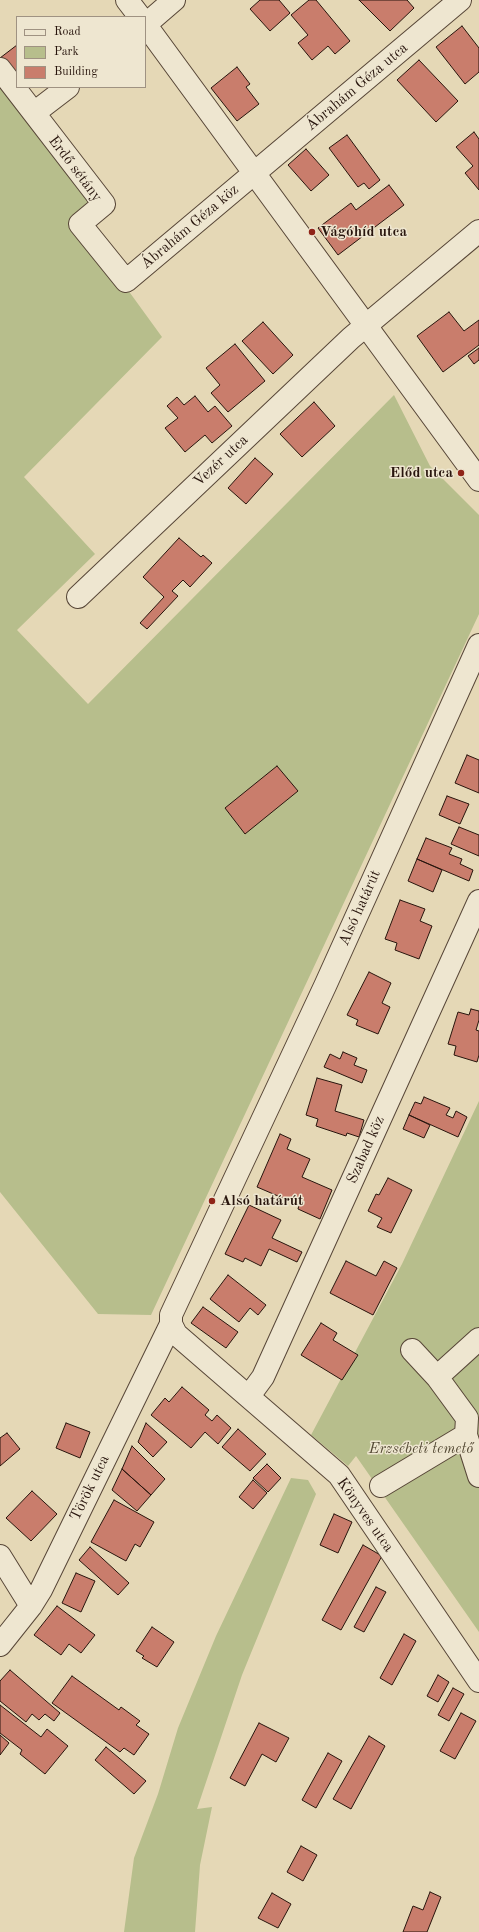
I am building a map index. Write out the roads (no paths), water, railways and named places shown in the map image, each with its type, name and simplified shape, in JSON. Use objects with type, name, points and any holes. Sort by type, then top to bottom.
[{"type":"street","points":[[127,0],[139,16]]},
{"type":"street","points":[[146,23],[174,0]]},
{"type":"street","name":"Ábrahám Géza utca","points":[[254,174],[460,0]]},
{"type":"street","points":[[146,25],[479,480]]},
{"type":"street","name":"Erdő sétány","points":[[0,69],[104,204],[80,224],[126,281]]},
{"type":"street","points":[[34,113],[67,88]]},
{"type":"street","name":"Ábrahám Géza köz","points":[[126,281],[254,174]]},
{"type":"street","points":[[365,326],[479,230]]},
{"type":"street","name":"Vezér utca","points":[[78,596],[365,326]]},
{"type":"street","name":"Alsó határút","points":[[171,1324],[171,1315],[321,993],[479,645]]},
{"type":"street","name":"Szabad köz","points":[[249,1396],[263,1377],[479,901]]},
{"type":"street","name":"Könyves utca","points":[[171,1324],[176,1334],[249,1396],[339,1476],[479,1681]]},
{"type":"street","name":"Török utca","points":[[0,1645],[31,1606],[171,1324]]},
{"type":"street","points":[[437,1377],[479,1339]]},
{"type":"street","points":[[412,1350],[473,1420],[479,1476]]},
{"type":"street","points":[[381,1486],[473,1420]]},
{"type":"street","points":[[0,1556],[31,1606]]},
{"type":"place","name":"Vágóhíd utca","points":[[312,232]]},
{"type":"place","name":"Előd utca","points":[[461,473]]},
{"type":"place","name":"Alsó határút","points":[[212,1201]]},
{"type":"park label","name":"Erzsébeti temető","points":[[421,1449]]}]
